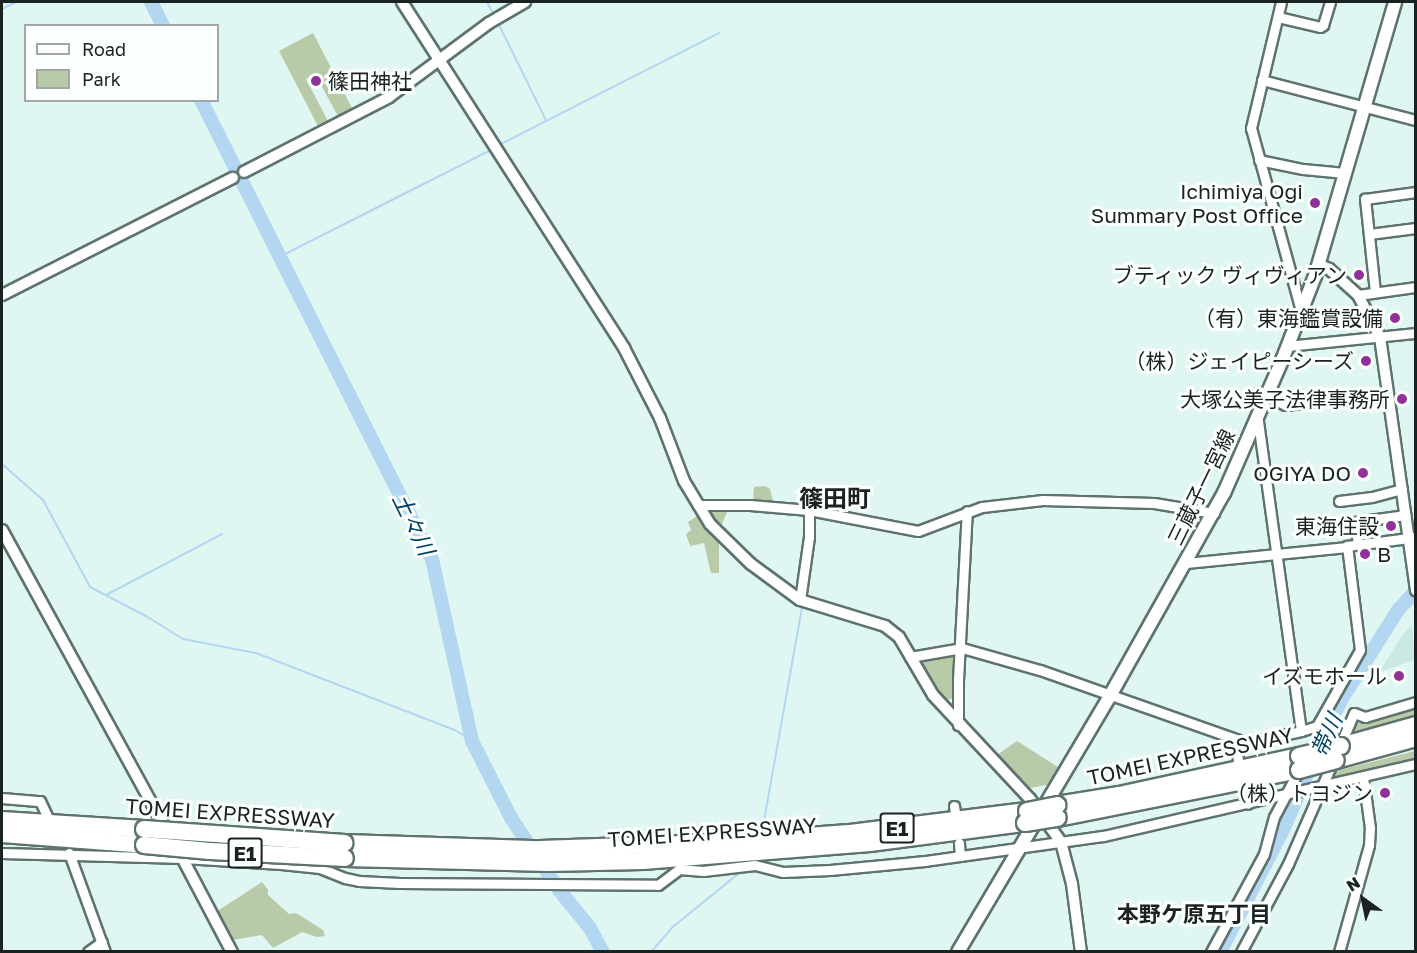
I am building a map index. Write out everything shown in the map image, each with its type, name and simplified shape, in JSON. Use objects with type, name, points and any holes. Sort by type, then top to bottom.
[{"type":"highway","name":"TOMEI EXPRESSWAY","points":[[1339,753],[1416,725]]},
{"type":"highway","name":"TOMEI EXPRESSWAY","points":[[2,820],[144,837],[210,851],[345,851],[536,856],[674,852],[767,846],[938,823],[1031,816],[1416,738]]},
{"type":"highway","name":"TOMEI EXPRESSWAY","points":[[2,834],[144,837]]},
{"type":"main road","name":"三蔵子一宮線","points":[[958,951],[1022,848],[1031,816],[1110,694],[1214,513],[1287,346],[1318,264],[1395,2]]},
{"type":"street","points":[[402,2],[624,348],[643,383],[684,481],[698,505],[721,537],[751,564],[800,600],[885,626],[898,637],[933,695],[958,725],[1030,799],[1031,816],[1061,842],[1072,884],[1081,951]]},
{"type":"street","points":[[2,295],[369,109],[489,23],[525,2]]},
{"type":"street","points":[[1281,2],[1251,128],[1301,311]]},
{"type":"street","points":[[1278,17],[1320,27],[1323,25],[1330,2]]},
{"type":"street","points":[[1262,80],[1416,120]]},
{"type":"street","points":[[1259,160],[1294,168],[1345,173]]},
{"type":"street","points":[[1375,292],[1365,199],[1416,192]]},
{"type":"street","points":[[1369,234],[1416,228]]},
{"type":"street","points":[[1318,264],[1329,269],[1358,295],[1380,337],[1406,515],[1412,537],[1415,586]]},
{"type":"street","points":[[1358,295],[1416,287]]},
{"type":"street","points":[[1287,346],[1416,333]]},
{"type":"street","points":[[1264,395],[1285,405],[1320,401]]},
{"type":"street","points":[[1257,413],[1301,731]]},
{"type":"street","points":[[1339,501],[1372,497],[1402,489]]},
{"type":"street","points":[[698,505],[750,505],[809,510],[918,531],[967,511],[1042,500],[1154,503],[1214,513]]},
{"type":"street","points":[[800,600],[809,537],[809,510]]},
{"type":"street","points":[[958,725],[958,680],[962,648],[967,511]]},
{"type":"street","points":[[1358,544],[1355,522],[1406,515]]},
{"type":"street","points":[[2,530],[232,951]]},
{"type":"street","points":[[1186,563],[1347,548],[1358,544],[1412,537]]},
{"type":"street","points":[[910,657],[962,648],[1040,670],[1247,742],[1301,731],[1317,726],[1360,650],[1347,548]]},
{"type":"street","points":[[1241,951],[1288,864],[1354,713],[1365,717],[1416,702]]},
{"type":"street","points":[[1236,739],[1238,760]]},
{"type":"street","points":[[1211,951],[1264,854],[1274,817],[1299,763]]},
{"type":"street","points":[[2,853],[69,853],[183,858],[320,868],[359,881],[658,885],[679,869],[703,871],[756,865],[770,871],[783,872],[960,856],[1061,842],[1153,826],[1416,764]]},
{"type":"street","points":[[1339,951],[1369,845],[1370,828],[1363,777]]},
{"type":"street","points":[[1245,791],[1248,804]]},
{"type":"street","points":[[2,798],[40,801],[48,818]]},
{"type":"street","points":[[959,843],[960,856]]},
{"type":"street","points":[[69,853],[104,947],[88,951]]},
{"type":"shaded area","points":[[1412,624],[1415,660],[1379,672],[1401,637]]},
{"type":"green space","name":"篠田神社","points":[[313,33],[353,110],[339,118],[315,74],[306,79],[329,123],[319,128],[279,51]]},
{"type":"green space","points":[[765,486],[770,489],[774,505],[753,504],[754,487]]},
{"type":"green space","points":[[708,508],[729,508],[720,528],[706,512]]},
{"type":"green space","points":[[700,514],[719,540],[719,573],[711,573],[704,543],[690,546],[686,534],[691,530],[688,522]]},
{"type":"green space","points":[[954,653],[957,655],[955,698],[942,701],[918,660]]},
{"type":"green space","points":[[1415,707],[1415,720],[1346,739],[1351,727],[1357,724]]},
{"type":"green space","points":[[1017,741],[1061,769],[1052,784],[1025,789],[994,757]]},
{"type":"green space","points":[[1415,751],[1415,761],[1343,778],[1332,775],[1332,772]]},
{"type":"green space","points":[[262,882],[268,890],[268,895],[289,914],[296,913],[323,930],[325,936],[317,937],[302,932],[273,948],[262,935],[233,940],[218,914],[219,910]]},
{"type":"waterway","points":[[2,9],[16,2]]},
{"type":"waterway","name":"土々川","points":[[151,2],[162,24]]},
{"type":"waterway","points":[[487,2],[494,15]]},
{"type":"waterway","points":[[498,23],[546,120]]},
{"type":"waterway","points":[[501,144],[719,33]]},
{"type":"waterway","name":"土々川","points":[[202,102],[432,559],[472,741],[511,818],[559,890],[590,928],[603,952]]},
{"type":"waterway","points":[[1247,130],[1282,260]]},
{"type":"waterway","points":[[287,253],[491,150]]},
{"type":"waterway","points":[[2,464],[43,500],[90,587],[146,616],[183,639],[256,653],[455,730],[472,741]]},
{"type":"waterway","points":[[106,595],[222,534]]},
{"type":"waterway","name":"帯川","points":[[1220,952],[1284,828],[1326,730],[1343,697],[1398,610],[1416,591]]},
{"type":"waterway","points":[[762,832],[802,607]]},
{"type":"waterway","points":[[651,952],[674,926],[743,870]]},
{"type":"place","name":"篠田神社","points":[[316,81]]},
{"type":"place","name":"Ichimiya Ogi Summary Post Office","points":[[1315,203]]},
{"type":"place","name":"ブティック ヴィヴィアン","points":[[1359,275]]},
{"type":"place","name":"（有）東海鑑賞設備","points":[[1395,318]]},
{"type":"place","name":"（株）ジェイピーシーズ","points":[[1366,361]]},
{"type":"place","name":"大塚公美子法律事務所","points":[[1402,399]]},
{"type":"place","name":"OGIYA DO","points":[[1363,473]]},
{"type":"place","name":"東海住設","points":[[1391,526]]},
{"type":"place","name":"B","points":[[1365,554]]},
{"type":"place","name":"イズモホール","points":[[1399,676]]},
{"type":"place","name":"（株）トヨジン","points":[[1385,793]]},
{"type":"district","name":"篠田町","points":[[835,498]]},
{"type":"district","name":"本野ケ原五丁目","points":[[1194,914]]}]
